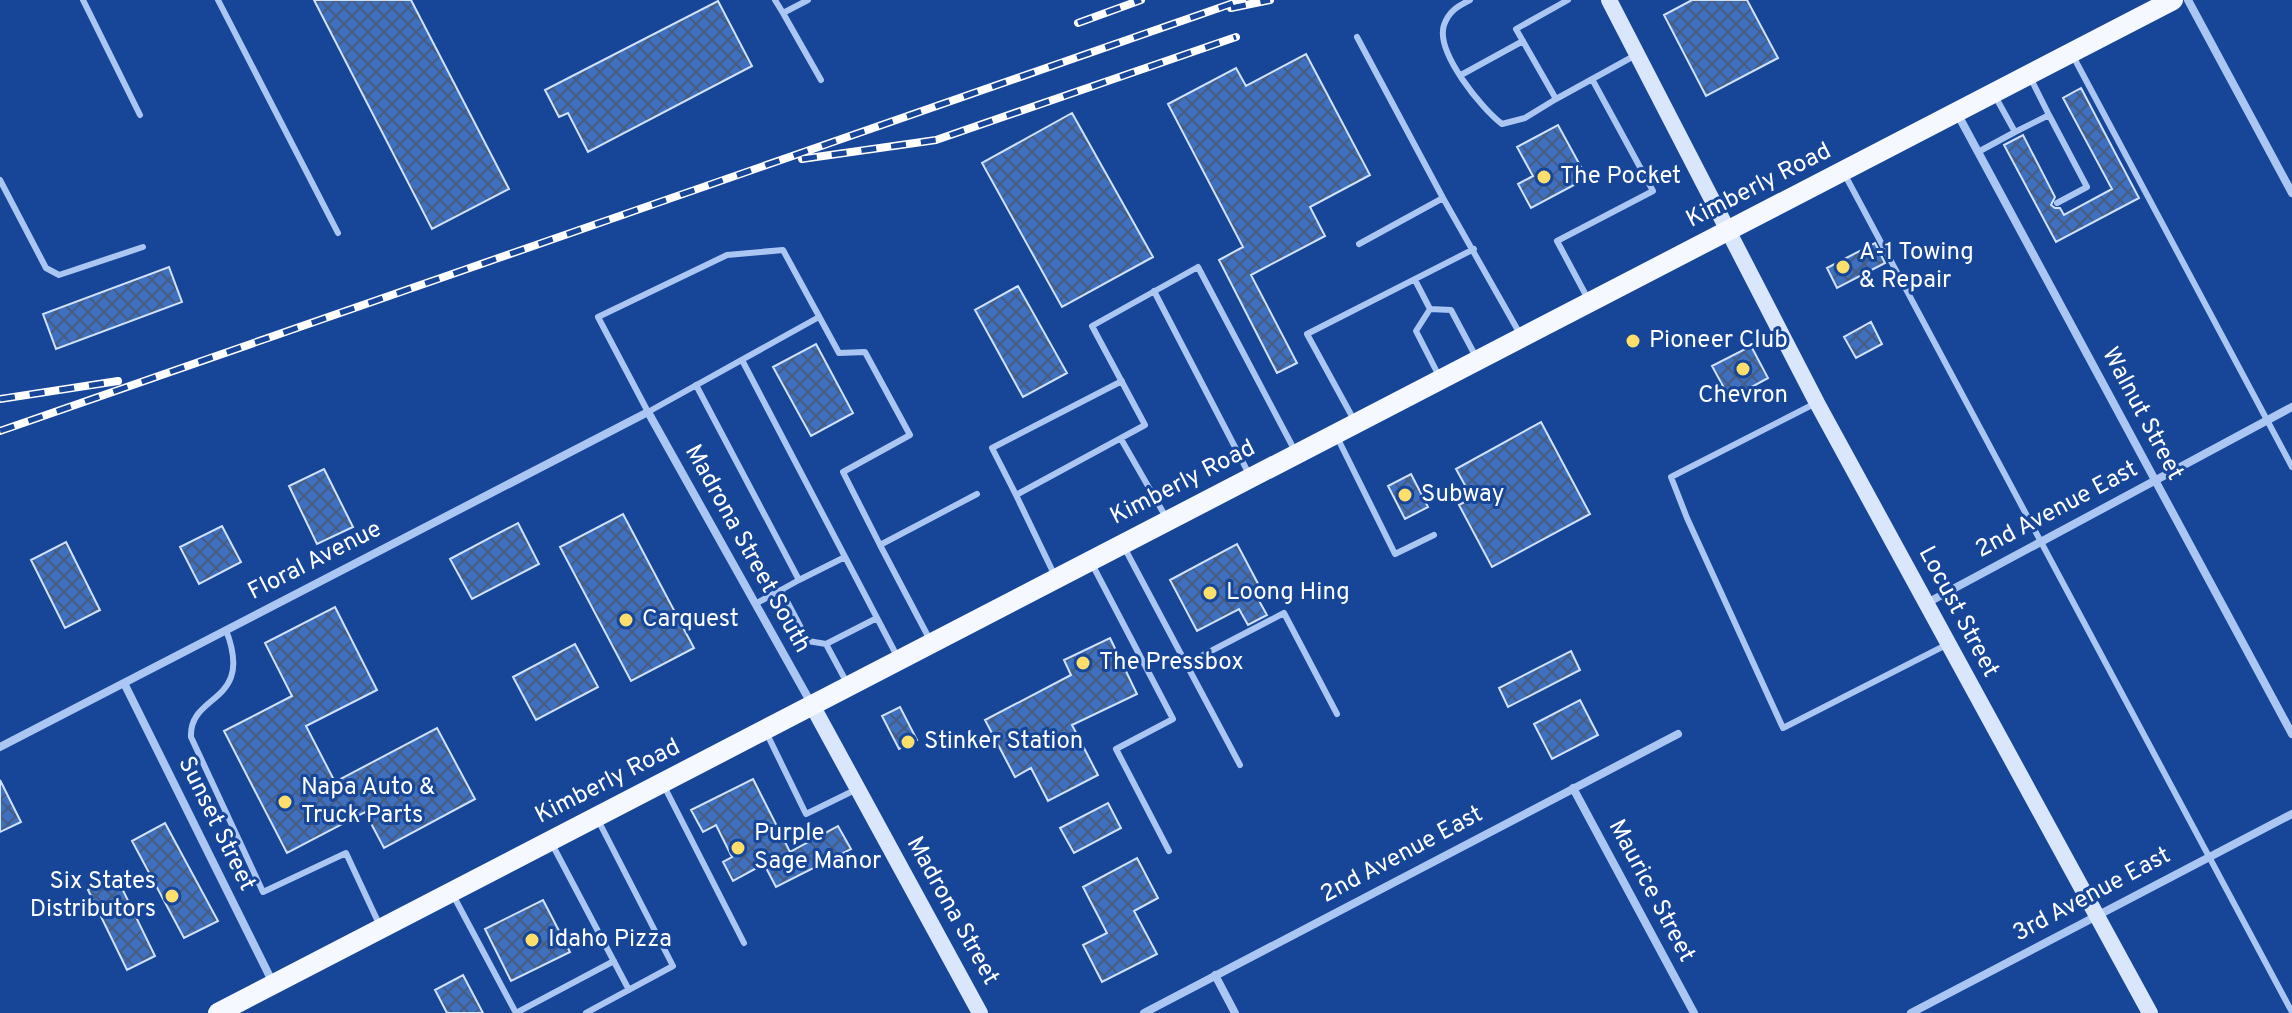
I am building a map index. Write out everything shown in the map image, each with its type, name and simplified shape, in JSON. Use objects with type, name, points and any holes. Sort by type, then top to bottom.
[{"type":"main road","name":"Kimberly Road","points":[[218,1013],[2173,0]]},
{"type":"street","name":"Locust Street","points":[[1609,0],[1817,403],[2150,1013]]},
{"type":"street","points":[[2188,0],[2292,193]]},
{"type":"street","name":"Walnut Street","points":[[1957,112],[2292,734]]},
{"type":"street","name":"2nd Avenue East","points":[[1926,603],[2292,407]]},
{"type":"street","name":"Madrona Street South","points":[[648,412],[812,705]]},
{"type":"street","name":"Floral Avenue","points":[[0,747],[648,412]]},
{"type":"street","name":"Sunset Street","points":[[124,683],[273,984]]},
{"type":"street","name":"Madrona Street","points":[[812,705],[980,1013]]},
{"type":"street","name":"2nd Avenue East","points":[[1144,1013],[1678,734]]},
{"type":"street","name":"Maurice Street","points":[[1573,788],[1694,1013]]},
{"type":"street","name":"3rd Avenue East","points":[[1911,1013],[2292,814]]},
{"type":"street","points":[[1215,975],[1235,1013]]},
{"type":"lane","points":[[83,0],[140,115]]},
{"type":"lane","points":[[218,0],[338,233]]},
{"type":"lane","points":[[775,0],[821,80]]},
{"type":"lane","points":[[783,13],[808,0]]},
{"type":"lane","points":[[1470,0],[1453,9],[1443,28],[1446,49],[1485,111],[1502,124],[1525,118],[1637,54]]},
{"type":"lane","points":[[1544,0],[1550,10]]},
{"type":"lane","points":[[1556,99],[1516,29],[1568,0]]},
{"type":"lane","points":[[1357,37],[1522,337]]},
{"type":"lane","points":[[1461,75],[1523,41]]},
{"type":"lane","points":[[2071,52],[2292,467]]},
{"type":"lane","points":[[2029,75],[2087,187],[2057,203]]},
{"type":"lane","points":[[1590,302],[1557,241],[1653,191],[1592,79]]},
{"type":"lane","points":[[1993,93],[2015,132]]},
{"type":"lane","points":[[1978,152],[2049,115]]},
{"type":"lane","points":[[1843,172],[2292,1012]]},
{"type":"lane","points":[[0,180],[46,268],[52,273],[59,275],[143,247]]},
{"type":"lane","points":[[1359,244],[1443,198]]},
{"type":"lane","points":[[1356,423],[1307,334],[1474,249]]},
{"type":"lane","points":[[819,317],[648,412],[598,317],[727,255],[783,250],[839,353],[865,352],[910,435],[843,472],[931,644]]},
{"type":"lane","points":[[1016,495],[1145,425],[1092,326],[1198,267],[1296,454]]},
{"type":"lane","points":[[1415,280],[1430,309]]},
{"type":"lane","points":[[1154,291],[1251,477]]},
{"type":"lane","points":[[1430,309],[1451,310],[1478,360]]},
{"type":"lane","points":[[1430,309],[1416,331],[1441,379]]},
{"type":"lane","points":[[742,360],[899,660]]},
{"type":"lane","points":[[1056,579],[992,448],[1122,381]]},
{"type":"lane","points":[[696,385],[799,580]]},
{"type":"lane","points":[[1817,403],[1671,477],[1783,728],[1948,644]]},
{"type":"lane","points":[[1336,434],[1395,554],[1434,535]]},
{"type":"lane","points":[[1121,439],[1168,520]]},
{"type":"lane","points":[[880,545],[977,494]]},
{"type":"lane","points":[[1122,544],[1240,765]]},
{"type":"lane","points":[[755,604],[845,557]]},
{"type":"lane","points":[[1090,561],[1173,719],[1116,749],[1169,851]]},
{"type":"lane","points":[[781,590],[808,641],[826,644],[877,618]]},
{"type":"lane","points":[[1186,664],[1284,613],[1337,714]]},
{"type":"lane","points":[[226,630],[232,647],[233,677],[227,689],[196,716],[191,737],[263,892],[346,853],[382,928]]},
{"type":"lane","points":[[826,644],[849,686]]},
{"type":"lane","points":[[765,729],[806,814],[858,788]]},
{"type":"lane","points":[[662,783],[744,943]]},
{"type":"lane","points":[[586,1013],[673,966],[597,817]]},
{"type":"lane","points":[[550,841],[629,990]]},
{"type":"lane","points":[[451,892],[516,1013],[614,961]]},
{"type":"building","points":[[314,0],[411,0],[509,189],[432,229]]},
{"type":"building","points":[[1692,0],[1747,0],[1778,58],[1706,96],[1664,15]]},
{"type":"building","points":[[718,1],[752,66],[588,152],[568,113],[559,117],[545,90]]},
{"type":"building","points":[[1306,54],[1370,175],[1310,207],[1325,236],[1251,275],[1297,363],[1277,373],[1219,260],[1243,247],[1168,104],[1236,68],[1246,86]]},
{"type":"building","points":[[2081,88],[2139,198],[2056,242],[2004,145],[2023,135],[2055,197],[2051,205],[2060,208],[2064,215],[2112,189],[2063,98]]},
{"type":"building","points":[[1072,113],[1153,257],[1062,307],[982,163]]},
{"type":"building","points":[[1558,125],[1587,178],[1531,208],[1518,184],[1533,176],[1517,147]]},
{"type":"building","points":[[1875,243],[1885,263],[1837,288],[1827,268]]},
{"type":"building","points":[[169,267],[182,302],[56,349],[43,314]]},
{"type":"building","points":[[1018,286],[1067,373],[1023,397],[975,310]]},
{"type":"building","points":[[1871,322],[1882,344],[1856,358],[1844,337]]},
{"type":"building","points":[[816,344],[853,413],[811,436],[773,367]]},
{"type":"building","points":[[1751,346],[1768,378],[1730,399],[1712,366]]},
{"type":"building","points":[[1541,422],[1590,514],[1492,567],[1459,505],[1472,498],[1456,469]]},
{"type":"building","points":[[324,469],[353,527],[317,544],[289,486]]},
{"type":"building","points":[[1411,474],[1428,507],[1405,519],[1388,486]]},
{"type":"building","points":[[623,514],[694,648],[631,681],[560,547]]},
{"type":"building","points":[[518,523],[539,564],[472,599],[450,559]]},
{"type":"building","points":[[222,526],[241,562],[199,584],[180,547]]},
{"type":"building","points":[[66,542],[100,610],[65,628],[31,560]]},
{"type":"building","points":[[1237,544],[1264,595],[1258,599],[1267,615],[1248,625],[1239,609],[1197,631],[1170,580]]},
{"type":"building","points":[[335,607],[377,690],[306,726],[335,782],[437,728],[475,799],[384,848],[365,812],[287,853],[224,731],[292,696],[265,643]]},
{"type":"building","points":[[1110,638],[1137,694],[1072,725],[1098,775],[1048,801],[1031,768],[1015,777],[985,720],[1071,675],[1064,660]]},
{"type":"building","points":[[575,644],[598,687],[536,720],[513,677]]},
{"type":"building","points":[[1571,651],[1580,670],[1508,707],[1499,688]]},
{"type":"building","points":[[1580,700],[1598,735],[1552,759],[1534,724]]},
{"type":"building","points":[[900,707],[917,740],[899,749],[882,716]]},
{"type":"building","points":[[753,779],[790,852],[838,826],[851,849],[776,887],[764,864],[733,881],[723,862],[732,857],[716,825],[703,832],[691,810]]},
{"type":"building","points":[[0,780],[21,822],[0,832]]},
{"type":"building","points":[[1108,803],[1121,828],[1074,853],[1060,828]]},
{"type":"building","points":[[165,823],[218,921],[184,938],[132,841]]},
{"type":"building","points":[[1137,858],[1158,898],[1134,911],[1157,954],[1102,982],[1083,945],[1107,933],[1083,887]]},
{"type":"building","points":[[116,876],[155,956],[127,970],[88,890]]},
{"type":"building","points":[[543,900],[570,952],[511,981],[485,929]]},
{"type":"building","points":[[463,975],[483,1013],[447,1013],[435,990]]},
{"type":"railway","points":[[1078,23],[1141,0]]},
{"type":"railway","points":[[0,431],[1242,0]]},
{"type":"railway","points":[[1231,8],[1270,0]]},
{"type":"railway","points":[[802,159],[936,140],[1236,37]]},
{"type":"railway","points":[[0,399],[118,381]]},
{"type":"place","name":"The Pocket","points":[[1544,177]]},
{"type":"place","name":"A-1 Towing & Repair","points":[[1843,267]]},
{"type":"place","name":"Pioneer Club","points":[[1633,341]]},
{"type":"place","name":"Chevron","points":[[1743,369]]},
{"type":"place","name":"Subway","points":[[1405,495]]},
{"type":"place","name":"Loong Hing","points":[[1210,593]]},
{"type":"place","name":"Carquest","points":[[626,620]]},
{"type":"place","name":"The Pressbox","points":[[1083,663]]},
{"type":"place","name":"Stinker Station","points":[[908,742]]},
{"type":"place","name":"Napa Auto & Truck Parts","points":[[285,802]]},
{"type":"place","name":"Purple Sage Manor","points":[[738,848]]},
{"type":"place","name":"Six States Distributors","points":[[172,896]]},
{"type":"place","name":"Idaho Pizza","points":[[532,940]]}]
